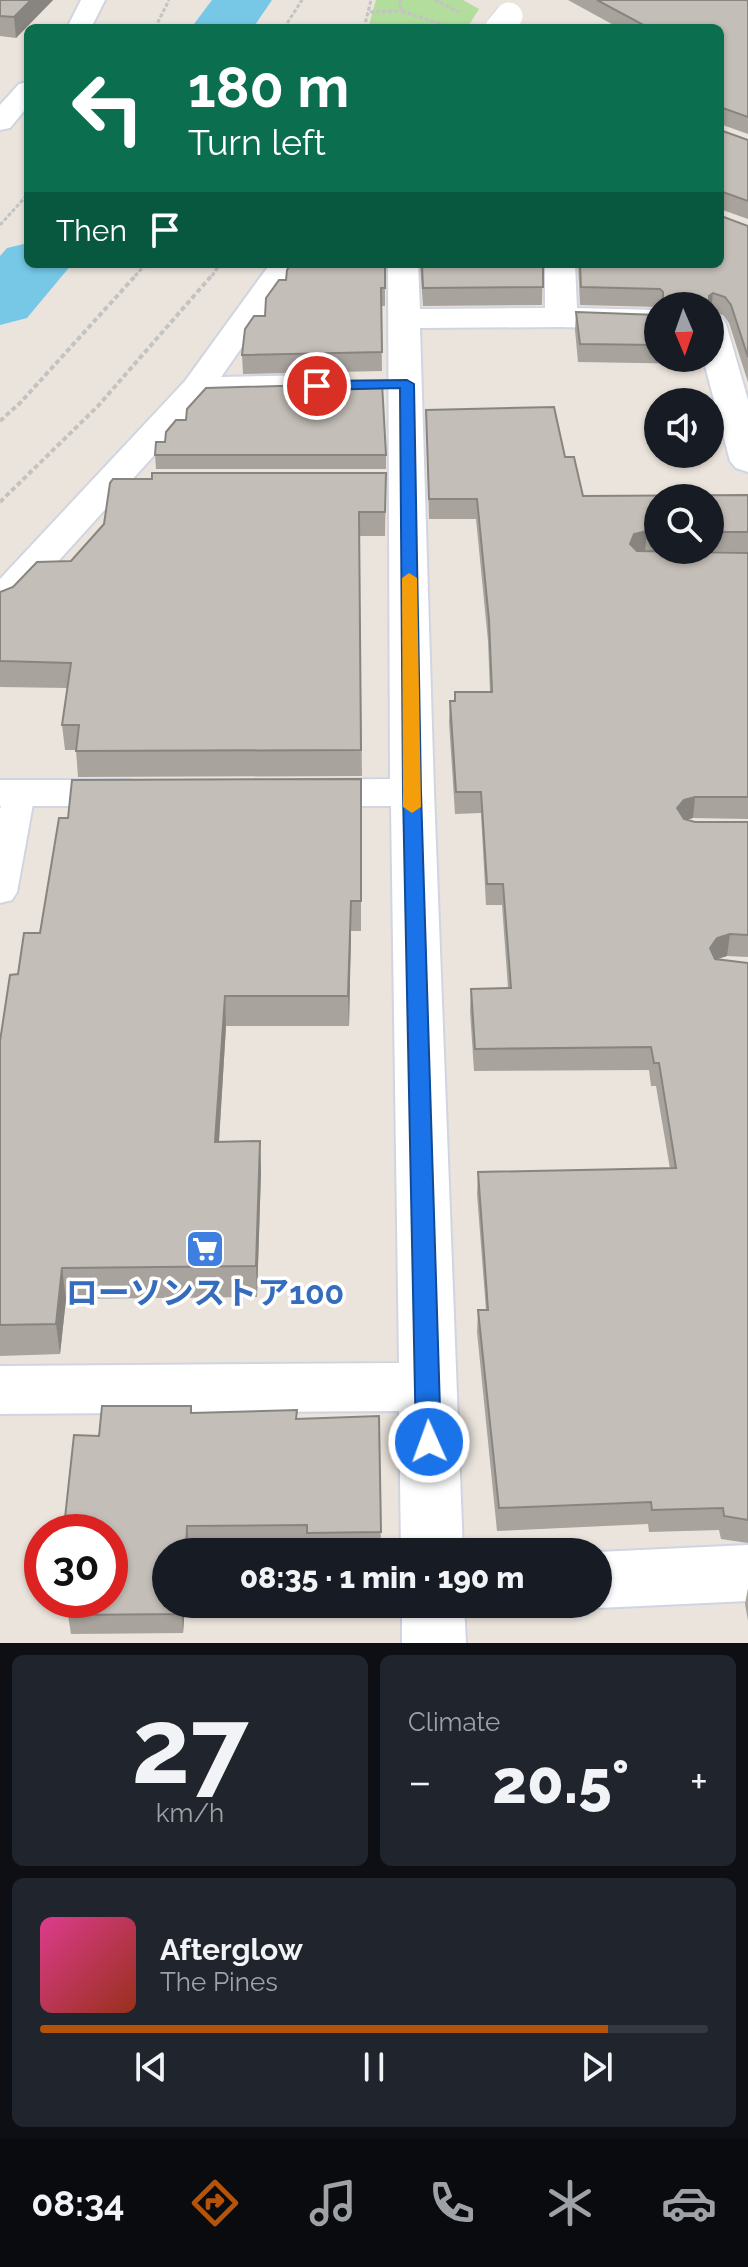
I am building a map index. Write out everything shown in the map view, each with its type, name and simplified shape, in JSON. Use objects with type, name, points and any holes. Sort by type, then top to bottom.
[{"type":"street","points":[[81,24],[93,0]]},
{"type":"street","points":[[0,122],[24,95]]},
{"type":"street","points":[[0,602],[197,388],[282,268]]},
{"type":"street","points":[[403,268],[406,319],[377,385],[393,483],[412,792],[432,1538]]},
{"type":"street","points":[[560,268],[561,317]]},
{"type":"street","points":[[406,319],[644,320]]},
{"type":"street","points":[[723,372],[748,461]]},
{"type":"street","points":[[197,388],[377,385]]},
{"type":"street","points":[[109,483],[156,483]]},
{"type":"street","points":[[270,793],[412,792]]},
{"type":"street","points":[[9,793],[176,793]]},
{"type":"street","points":[[0,1390],[427,1387]]},
{"type":"street","points":[[612,1579],[748,1573]]},
{"type":"street","points":[[433,1618],[434,1643]]},
{"type":"lane","points":[[0,892],[9,793]]},
{"type":"path","points":[[157,24],[169,0]]},
{"type":"path","points":[[287,24],[302,0]]},
{"type":"path","points":[[366,24],[371,0]]},
{"type":"path","points":[[400,0],[401,11]]},
{"type":"path","points":[[451,0],[458,7],[452,10]]},
{"type":"path","points":[[370,12],[401,11],[442,24]]},
{"type":"path","points":[[0,225],[24,198]]},
{"type":"path","points":[[0,421],[21,402],[142,268]]},
{"type":"path","points":[[0,502],[98,406],[217,268]]},
{"type":"green space","points":[[376,0],[463,0],[479,9],[470,24],[369,24]]},
{"type":"building","points":[[0,0],[31,0],[14,17],[0,16]]},
{"type":"building","points":[[597,0],[748,0],[748,117],[724,108],[724,24],[642,24]]},
{"type":"building","points":[[724,131],[748,140],[748,201],[724,192]]},
{"type":"building","points":[[724,217],[748,226],[748,357],[724,292],[663,292],[660,289],[581,287],[580,268],[724,268]]},
{"type":"building","points":[[385,268],[385,288],[381,288],[382,352],[242,355],[245,329],[254,316],[265,316],[266,298],[279,280],[286,280],[287,270]]},
{"type":"building","points":[[422,268],[543,268],[543,287],[423,288]]},
{"type":"building","points":[[576,312],[644,314],[644,345],[580,344]]},
{"type":"building","points":[[382,383],[386,455],[155,455],[156,442],[165,442],[166,432],[176,420],[186,420],[187,409],[206,388]]},
{"type":"building","points":[[554,407],[565,457],[574,457],[583,496],[644,496],[644,532],[634,534],[630,544],[637,551],[644,551],[644,564],[724,564],[724,553],[748,553],[748,797],[695,797],[684,800],[677,808],[684,819],[695,822],[748,822],[748,935],[730,934],[717,938],[710,948],[715,959],[748,963],[748,1520],[724,1516],[723,1508],[652,1510],[651,1502],[499,1508],[478,1310],[488,1310],[478,1172],[676,1168],[659,1063],[654,1063],[651,1047],[475,1049],[471,989],[511,988],[503,884],[487,884],[481,792],[456,792],[450,701],[455,701],[455,692],[492,692],[489,620],[477,499],[429,499],[426,410]]},
{"type":"building","points":[[152,473],[386,473],[385,512],[359,512],[361,750],[76,751],[79,725],[62,725],[71,663],[0,661],[0,592],[13,587],[37,562],[71,561],[104,524],[113,479],[152,479]]},
{"type":"building","points":[[724,495],[748,495],[748,532],[724,532]]},
{"type":"building","points":[[361,779],[361,901],[351,901],[348,996],[225,996],[215,1142],[260,1141],[256,1266],[62,1268],[56,1324],[0,1325],[0,1041],[10,975],[18,974],[24,933],[40,933],[59,818],[68,818],[72,780]]},
{"type":"building","points":[[102,1406],[191,1406],[191,1413],[297,1410],[296,1419],[379,1416],[381,1532],[307,1533],[307,1525],[187,1526],[187,1538],[152,1538],[152,1614],[128,1614],[128,1514],[65,1514],[74,1435],[99,1436]]},
{"type":"waterway","points":[[225,24],[242,0]]},
{"type":"waterway","points":[[0,302],[30,268]]},
{"type":"slow traffic","points":[[409,578],[412,807]]},
{"type":"place","name":"ローソンストア100","points":[[205,1249]]},
{"type":"route","points":[[317,386],[407,384],[412,792],[429,1442]]}]
